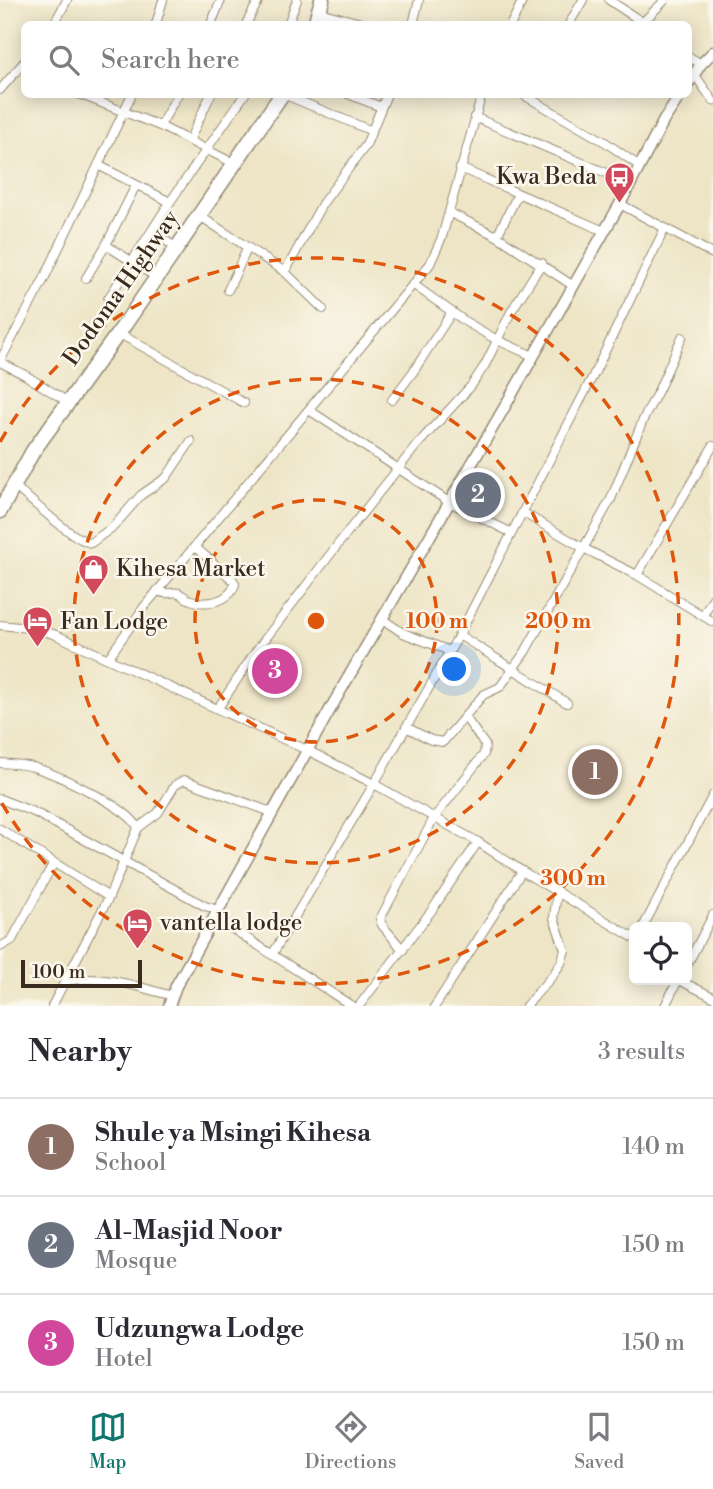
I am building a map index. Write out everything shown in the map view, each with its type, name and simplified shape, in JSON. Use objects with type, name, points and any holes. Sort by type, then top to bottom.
[{"type":"highway","name":"Dodoma Highway","points":[[0,510],[33,452],[280,98]]},
{"type":"street","points":[[56,21],[67,0]]},
{"type":"street","points":[[157,21],[163,0]]},
{"type":"street","points":[[212,21],[221,0]]},
{"type":"street","points":[[248,21],[259,0]]},
{"type":"street","points":[[289,21],[297,0]]},
{"type":"street","points":[[414,21],[419,0]]},
{"type":"street","points":[[512,21],[523,0]]},
{"type":"street","points":[[571,21],[583,0]]},
{"type":"street","points":[[609,0],[640,21]]},
{"type":"street","points":[[647,21],[665,0]]},
{"type":"street","points":[[319,12],[354,21]]},
{"type":"street","points":[[713,52],[692,79],[713,101]]},
{"type":"street","points":[[692,58],[702,64]]},
{"type":"street","points":[[0,90],[21,68]]},
{"type":"street","points":[[88,98],[160,126],[235,164]]},
{"type":"street","points":[[68,402],[0,361],[43,281],[130,98]]},
{"type":"street","points":[[160,126],[176,98]]},
{"type":"street","points":[[189,141],[209,98]]},
{"type":"street","points":[[108,299],[170,202],[242,98]]},
{"type":"street","points":[[293,98],[372,131]]},
{"type":"street","points":[[358,98],[381,107]]},
{"type":"street","points":[[285,272],[322,204],[366,145],[385,98]]},
{"type":"street","points":[[109,657],[158,590],[430,264],[450,212],[481,98]]},
{"type":"street","points":[[531,98],[638,165]]},
{"type":"street","points":[[65,981],[88,979],[121,982],[170,1001],[271,813],[309,751],[620,204],[638,165],[678,98]]},
{"type":"street","points":[[474,117],[630,183]]},
{"type":"street","points":[[98,165],[170,202]]},
{"type":"street","points":[[460,168],[604,231]]},
{"type":"street","points":[[86,278],[106,245],[135,185]]},
{"type":"street","points":[[497,236],[518,194]]},
{"type":"street","points":[[620,204],[713,254]]},
{"type":"street","points":[[450,212],[497,236],[572,285]]},
{"type":"street","points":[[200,216],[285,272],[323,309]]},
{"type":"street","points":[[272,954],[459,635],[593,376],[665,228]]},
{"type":"street","points":[[152,232],[177,248]]},
{"type":"street","points":[[106,245],[156,277]]},
{"type":"street","points":[[228,290],[247,249]]},
{"type":"street","points":[[218,708],[279,620],[423,438],[471,386],[541,263]]},
{"type":"street","points":[[414,285],[498,340],[533,356]]},
{"type":"street","points":[[392,400],[452,312]]},
{"type":"street","points":[[118,333],[244,403]]},
{"type":"street","points":[[406,727],[440,742],[446,739],[483,695],[500,687],[514,669],[585,549],[618,484],[643,420],[682,337]]},
{"type":"street","points":[[309,411],[449,502],[510,533]]},
{"type":"street","points":[[14,486],[68,530],[91,543],[114,526],[141,495],[166,478],[191,441]]},
{"type":"street","points":[[637,575],[713,446]]},
{"type":"street","points":[[522,512],[585,549],[637,575],[713,622]]},
{"type":"street","points":[[158,590],[167,595],[179,593],[188,599],[210,604],[216,603],[234,589],[233,580],[195,547]]},
{"type":"street","points":[[703,615],[713,598]]},
{"type":"street","points":[[382,619],[403,633],[450,651]]},
{"type":"street","points":[[0,625],[38,629],[109,657],[309,751],[478,842],[629,935]]},
{"type":"street","points":[[459,635],[567,703]]},
{"type":"street","points":[[403,950],[380,919],[434,818],[484,754],[486,749],[478,733],[465,717]]},
{"type":"street","points":[[0,763],[34,767],[76,785],[108,803],[135,822],[138,828]]},
{"type":"street","points":[[52,1006],[108,897],[138,828],[158,813],[175,785],[184,780],[271,813]]},
{"type":"street","points":[[646,922],[713,795]]},
{"type":"street","points":[[0,799],[36,813],[205,906],[352,1006]]},
{"type":"street","points":[[0,829],[108,897]]},
{"type":"street","points":[[359,1006],[403,950],[478,842]]},
{"type":"street","points":[[0,947],[12,940],[53,864]]},
{"type":"street","points":[[435,1006],[522,871]]},
{"type":"street","points":[[526,1006],[553,975],[565,950],[554,918],[557,891]]},
{"type":"street","points":[[692,955],[713,915]]},
{"type":"street","points":[[665,1006],[676,985]]},
{"type":"street","points":[[688,985],[713,997]]},
{"type":"place","name":"Kwa Beda","points":[[620,204]]},
{"type":"place","name":"Al-Masjid Noor","points":[[478,495]]},
{"type":"place","name":"Kihesa Market","points":[[93,596]]},
{"type":"place","name":"Fan Lodge","points":[[37,649]]},
{"type":"place","name":"Udzungwa Lodge","points":[[275,671]]},
{"type":"place","name":"Shule ya Msingi Kihesa","points":[[595,772]]},
{"type":"place","name":"vantella lodge","points":[[137,950]]}]
